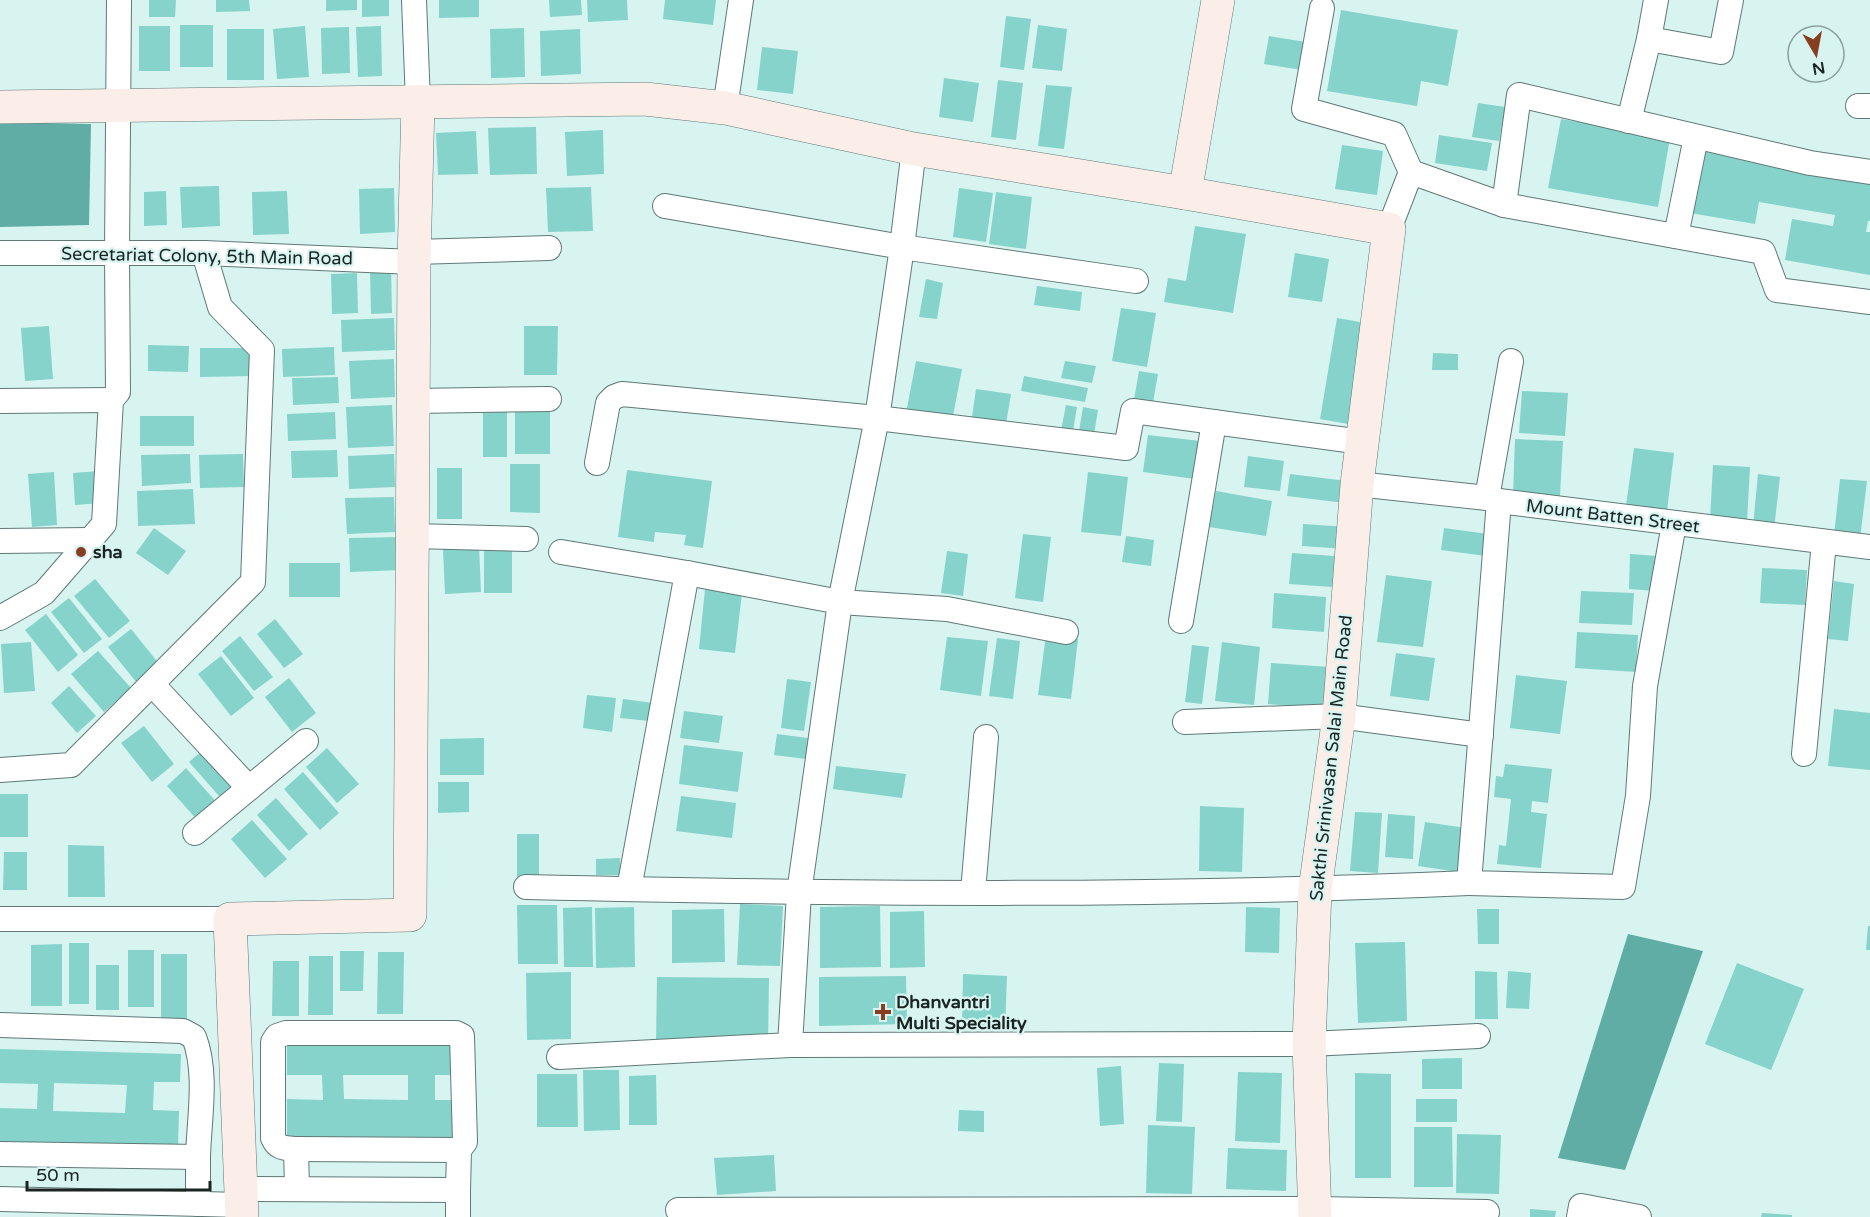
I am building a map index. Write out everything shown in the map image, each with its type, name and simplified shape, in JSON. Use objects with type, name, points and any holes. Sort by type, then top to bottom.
[{"type":"street","points":[[0,618],[44,593],[104,524],[111,400],[118,392],[119,0]]},
{"type":"street","points":[[0,919],[230,919],[410,915],[414,257],[418,102],[414,0]]},
{"type":"street","points":[[725,108],[741,0]]},
{"type":"street","points":[[1185,193],[1218,0]]},
{"type":"street","points":[[1629,121],[1656,0]]},
{"type":"street","points":[[1649,39],[1721,52],[1731,0]]},
{"type":"street","points":[[0,107],[645,99],[725,108],[914,149],[1389,229],[1411,172],[1395,134],[1304,109],[1322,8]]},
{"type":"street","points":[[1504,205],[1519,96],[1810,163],[1870,172]]},
{"type":"street","points":[[1676,236],[1696,137]]},
{"type":"street","points":[[790,1045],[799,893],[840,602],[877,418],[903,247],[914,149]]},
{"type":"street","points":[[1411,172],[1504,205],[1763,252],[1778,290],[1870,302]]},
{"type":"street","points":[[665,206],[903,247],[1136,281]]},
{"type":"street","name":"Sakthi Srinivasan Salai Main Road","points":[[1315,1213],[1309,1044],[1315,890],[1339,716],[1357,484],[1389,229]]},
{"type":"street","name":"Secretariat Colony, 5th Main Road","points":[[0,253],[204,253],[414,257],[549,248]]},
{"type":"street","points":[[0,770],[71,765],[253,582],[262,350],[220,307],[204,253]]},
{"type":"street","points":[[1469,883],[1481,735],[1493,500],[1512,361]]},
{"type":"street","points":[[597,462],[608,403],[622,393],[877,418],[1126,448],[1133,411],[1362,442]]},
{"type":"street","points":[[413,401],[549,399]]},
{"type":"street","points":[[0,401],[111,400]]},
{"type":"street","points":[[1181,621],[1214,422]]},
{"type":"street","name":"Mount Batten Street","points":[[1357,484],[1870,547]]},
{"type":"street","points":[[526,887],[799,893],[1315,890],[1469,883],[1623,887],[1638,796],[1645,686],[1674,524]]},
{"type":"street","points":[[413,536],[526,539]]},
{"type":"street","points":[[0,541],[89,540]]},
{"type":"street","points":[[1804,754],[1824,542]]},
{"type":"street","points":[[561,552],[840,602],[947,609],[1066,632]]},
{"type":"street","points":[[629,889],[687,573]]},
{"type":"street","points":[[152,684],[249,788]]},
{"type":"street","points":[[1185,722],[1339,716],[1481,735]]},
{"type":"street","points":[[973,892],[987,737]]},
{"type":"street","points":[[195,833],[306,741]]},
{"type":"street","points":[[230,919],[242,1204]]},
{"type":"street","points":[[0,1025],[183,1030],[194,1037],[200,1051],[201,1085],[198,1204]]},
{"type":"street","points":[[458,1217],[459,1150],[465,1142],[462,1036],[456,1033],[286,1033],[277,1036],[273,1042],[273,1138],[282,1148],[459,1150]]},
{"type":"street","points":[[559,1057],[790,1045],[1309,1044],[1478,1036]]},
{"type":"street","points":[[296,1149],[297,1190]]},
{"type":"street","points":[[0,1154],[198,1157]]},
{"type":"street","points":[[0,1199],[172,1210],[198,1204],[242,1204],[297,1190],[458,1190]]},
{"type":"street","points":[[1579,1217],[1581,1206],[1639,1217]]},
{"type":"street","points":[[678,1210],[1487,1212]]},
{"type":"water","points":[[0,122],[91,124],[89,225],[0,227]]},
{"type":"water","points":[[1628,934],[1703,951],[1625,1170],[1558,1158]]},
{"type":"building","points":[[149,0],[176,0],[175,17],[149,17]]},
{"type":"building","points":[[216,0],[249,0],[250,11],[216,12]]},
{"type":"building","points":[[326,0],[357,0],[357,10],[326,11]]},
{"type":"building","points":[[362,0],[389,0],[389,16],[362,17]]},
{"type":"building","points":[[439,0],[479,0],[479,17],[439,18]]},
{"type":"building","points":[[549,0],[581,0],[582,15],[550,17]]},
{"type":"building","points":[[587,0],[627,0],[628,20],[588,22]]},
{"type":"building","points":[[665,0],[716,0],[713,25],[663,19]]},
{"type":"building","points":[[1341,10],[1458,30],[1448,86],[1421,81],[1417,106],[1327,91]]},
{"type":"building","points":[[1006,16],[1031,19],[1024,70],[1000,67]]},
{"type":"building","points":[[180,25],[213,25],[213,67],[180,67]]},
{"type":"building","points":[[1038,25],[1067,29],[1062,71],[1032,68]]},
{"type":"building","points":[[139,26],[170,26],[170,71],[139,71]]},
{"type":"building","points":[[305,26],[309,77],[277,79],[273,29]]},
{"type":"building","points":[[381,26],[382,76],[358,77],[356,27]]},
{"type":"building","points":[[349,27],[350,73],[322,74],[321,28]]},
{"type":"building","points":[[524,28],[525,77],[491,78],[490,29]]},
{"type":"building","points":[[227,29],[264,29],[264,80],[227,80]]},
{"type":"building","points":[[580,29],[581,74],[541,76],[540,31]]},
{"type":"building","points":[[1269,36],[1306,42],[1302,70],[1264,64]]},
{"type":"building","points":[[762,47],[798,51],[793,94],[757,90]]},
{"type":"building","points":[[944,78],[979,83],[973,122],[939,117]]},
{"type":"building","points":[[998,80],[1023,83],[1016,140],[991,137]]},
{"type":"building","points":[[1046,85],[1072,87],[1064,149],[1038,146]]},
{"type":"building","points":[[1478,103],[1505,107],[1499,141],[1472,137]]},
{"type":"building","points":[[1561,119],[1670,138],[1658,207],[1548,188]]},
{"type":"building","points":[[536,127],[537,174],[490,175],[488,128]]},
{"type":"building","points":[[603,130],[604,174],[567,176],[565,132]]},
{"type":"building","points":[[476,131],[478,174],[438,175],[436,133]]},
{"type":"building","points":[[1439,135],[1492,143],[1487,171],[1435,163]]},
{"type":"building","points":[[1342,145],[1383,151],[1377,195],[1335,189]]},
{"type":"building","points":[[1701,147],[1870,182],[1870,221],[1868,221],[1866,232],[1870,232],[1870,275],[1785,260],[1792,219],[1833,226],[1835,215],[1759,202],[1755,224],[1690,213]]},
{"type":"building","points":[[219,186],[220,226],[182,228],[180,187]]},
{"type":"building","points":[[591,187],[593,231],[548,232],[546,188]]},
{"type":"building","points":[[394,188],[395,232],[360,234],[359,189]]},
{"type":"building","points":[[959,188],[993,193],[986,242],[953,237]]},
{"type":"building","points":[[166,191],[167,225],[144,226],[144,192]]},
{"type":"building","points":[[287,191],[289,234],[253,235],[252,192]]},
{"type":"building","points":[[996,192],[1032,197],[1026,249],[989,244]]},
{"type":"building","points":[[1195,226],[1246,234],[1233,313],[1164,302],[1168,278],[1186,281]]},
{"type":"building","points":[[1295,253],[1329,259],[1322,302],[1288,297]]},
{"type":"building","points":[[391,269],[392,313],[371,314],[370,270]]},
{"type":"building","points":[[357,273],[358,313],[332,314],[331,274]]},
{"type":"building","points":[[926,279],[943,283],[937,319],[919,317]]},
{"type":"building","points":[[1037,286],[1082,292],[1080,311],[1034,305]]},
{"type":"building","points":[[1121,308],[1156,313],[1147,367],[1112,361]]},
{"type":"building","points":[[394,318],[395,350],[342,352],[341,320]]},
{"type":"building","points":[[1337,318],[1366,323],[1348,424],[1320,419]]},
{"type":"building","points":[[49,326],[53,379],[25,381],[21,328]]},
{"type":"building","points":[[524,326],[558,326],[557,375],[524,375]]},
{"type":"building","points":[[148,345],[189,346],[188,372],[148,371]]},
{"type":"building","points":[[334,347],[335,375],[283,377],[282,349]]},
{"type":"building","points":[[200,348],[252,348],[253,376],[200,377]]},
{"type":"building","points":[[1433,353],[1458,354],[1458,370],[1432,370]]},
{"type":"building","points":[[394,359],[395,397],[351,399],[349,361]]},
{"type":"building","points":[[916,361],[962,369],[952,421],[906,413]]},
{"type":"building","points":[[1065,361],[1096,366],[1092,383],[1061,378]]},
{"type":"building","points":[[1139,371],[1158,374],[1152,408],[1133,405]]},
{"type":"building","points":[[1024,376],[1088,388],[1085,402],[1021,391]]},
{"type":"building","points":[[338,377],[339,403],[293,405],[292,378]]},
{"type":"building","points":[[976,389],[1011,394],[1005,430],[971,424]]},
{"type":"building","points":[[1522,391],[1568,393],[1565,436],[1519,433]]},
{"type":"building","points":[[392,405],[394,446],[348,448],[346,407]]},
{"type":"building","points":[[1066,405],[1077,407],[1072,437],[1060,435]]},
{"type":"building","points":[[1083,407],[1098,410],[1093,440],[1078,437]]},
{"type":"building","points":[[507,408],[507,457],[483,457],[483,409]]},
{"type":"building","points":[[515,411],[550,411],[550,454],[515,454]]},
{"type":"building","points":[[335,412],[336,439],[288,441],[287,414]]},
{"type":"building","points":[[140,416],[194,416],[194,446],[140,446]]},
{"type":"building","points":[[1148,435],[1200,441],[1195,479],[1143,472]]},
{"type":"building","points":[[1515,439],[1563,441],[1560,496],[1513,494]]},
{"type":"building","points":[[1634,448],[1674,453],[1667,511],[1626,506]]},
{"type":"building","points":[[337,450],[338,477],[292,478],[291,451]]},
{"type":"building","points":[[190,454],[191,483],[142,486],[141,455]]},
{"type":"building","points":[[243,454],[244,487],[200,488],[199,455]]},
{"type":"building","points":[[394,454],[395,487],[349,489],[348,456]]},
{"type":"building","points":[[1248,456],[1284,461],[1280,491],[1244,487]]},
{"type":"building","points":[[510,464],[540,464],[540,513],[510,512]]},
{"type":"building","points":[[1713,465],[1750,467],[1747,522],[1710,520]]},
{"type":"building","points":[[437,468],[462,468],[462,519],[437,519]]},
{"type":"building","points":[[627,470],[712,481],[703,548],[684,545],[686,535],[655,532],[654,542],[618,537]]},
{"type":"building","points":[[99,471],[101,503],[75,505],[73,473]]},
{"type":"building","points":[[54,472],[57,525],[32,527],[28,474]]},
{"type":"building","points":[[1088,472],[1128,477],[1121,536],[1081,532]]},
{"type":"building","points":[[1290,474],[1347,481],[1345,503],[1287,496]]},
{"type":"building","points":[[1758,474],[1780,477],[1774,529],[1753,526]]},
{"type":"building","points":[[1840,479],[1867,481],[1860,539],[1834,536]]},
{"type":"building","points":[[193,489],[195,524],[138,526],[137,491]]},
{"type":"building","points":[[1216,491],[1272,501],[1266,536],[1209,527]]},
{"type":"building","points":[[394,497],[395,532],[347,534],[345,498]]},
{"type":"building","points":[[1303,524],[1348,527],[1346,549],[1302,546]]},
{"type":"building","points":[[154,528],[186,551],[168,575],[136,553]]},
{"type":"building","points":[[1444,528],[1488,534],[1486,556],[1441,550]]},
{"type":"building","points":[[1023,534],[1051,537],[1043,602],[1015,598]]},
{"type":"building","points":[[1126,536],[1154,540],[1151,566],[1122,562]]},
{"type":"building","points":[[400,537],[401,570],[350,572],[349,538]]},
{"type":"building","points":[[479,546],[481,592],[445,594],[443,549]]},
{"type":"building","points":[[484,546],[512,546],[512,593],[484,593]]},
{"type":"building","points":[[947,551],[968,554],[963,596],[941,593]]},
{"type":"building","points":[[1292,553],[1335,556],[1333,587],[1289,584]]},
{"type":"building","points":[[1630,554],[1658,556],[1656,591],[1629,589]]},
{"type":"building","points":[[289,563],[340,563],[340,597],[289,597]]},
{"type":"building","points":[[1762,568],[1807,570],[1805,605],[1760,603]]},
{"type":"building","points":[[1386,575],[1432,581],[1423,647],[1377,642]]},
{"type":"building","points":[[95,579],[130,621],[109,638],[74,596]]},
{"type":"building","points":[[1834,581],[1854,584],[1848,641],[1828,639]]},
{"type":"building","points":[[705,589],[742,593],[735,653],[699,649]]},
{"type":"building","points":[[1581,591],[1634,593],[1632,625],[1579,623]]},
{"type":"building","points":[[1274,593],[1326,597],[1324,632],[1272,628]]},
{"type":"building","points":[[69,598],[102,639],[84,653],[51,612]]},
{"type":"building","points":[[46,614],[78,655],[58,672],[25,630]]},
{"type":"building","points":[[275,619],[303,654],[284,668],[257,634]]},
{"type":"building","points":[[131,629],[160,665],[137,683],[108,647]]},
{"type":"building","points":[[1577,632],[1638,635],[1636,672],[1575,668]]},
{"type":"building","points":[[1046,635],[1078,639],[1071,699],[1038,695]]},
{"type":"building","points":[[240,636],[273,677],[254,691],[222,651]]},
{"type":"building","points":[[947,637],[988,641],[981,696],[940,690]]},
{"type":"building","points":[[997,638],[1020,641],[1013,699],[989,696]]},
{"type":"building","points":[[31,642],[35,691],[4,693],[1,644]]},
{"type":"building","points":[[1222,642],[1260,647],[1254,705],[1215,701]]},
{"type":"building","points":[[1192,645],[1209,647],[1202,704],[1185,702]]},
{"type":"building","points":[[98,651],[131,688],[104,712],[71,674]]},
{"type":"building","points":[[1396,653],[1435,658],[1429,701],[1390,696]]},
{"type":"building","points":[[221,656],[254,698],[231,716],[198,674]]},
{"type":"building","points":[[1271,663],[1330,667],[1327,708],[1268,704]]},
{"type":"building","points":[[1516,675],[1567,681],[1560,734],[1510,728]]},
{"type":"building","points":[[289,678],[316,713],[292,732],[265,697]]},
{"type":"building","points":[[787,679],[811,682],[804,731],[781,728]]},
{"type":"building","points":[[69,686],[96,716],[77,733],[51,703]]},
{"type":"building","points":[[587,695],[616,698],[612,732],[583,728]]},
{"type":"building","points":[[623,699],[661,704],[659,722],[620,718]]},
{"type":"building","points":[[1834,709],[1870,713],[1870,770],[1828,766]]},
{"type":"building","points":[[684,711],[723,716],[719,743],[680,738]]},
{"type":"building","points":[[144,726],[174,764],[152,782],[121,743]]},
{"type":"building","points":[[777,734],[808,738],[806,759],[774,755]]},
{"type":"building","points":[[484,738],[484,775],[440,775],[440,739]]},
{"type":"building","points":[[209,745],[246,788],[227,805],[189,762]]},
{"type":"building","points":[[684,745],[743,752],[738,792],[679,784]]},
{"type":"building","points":[[327,748],[359,784],[337,803],[306,767]]},
{"type":"building","points":[[1505,764],[1552,769],[1548,803],[1532,801],[1531,812],[1547,814],[1541,868],[1497,864],[1499,845],[1506,846],[1511,799],[1494,797],[1496,776],[1503,777]]},
{"type":"building","points":[[836,766],[906,774],[902,798],[833,789]]},
{"type":"building","points":[[186,768],[219,805],[199,822],[167,786]]},
{"type":"building","points":[[303,772],[339,813],[320,830],[284,789]]},
{"type":"building","points":[[438,782],[469,782],[469,812],[438,813]]},
{"type":"building","points":[[0,794],[28,794],[28,837],[0,837]]},
{"type":"building","points":[[681,796],[736,803],[732,838],[676,831]]},
{"type":"building","points":[[276,798],[308,834],[289,851],[257,815]]},
{"type":"building","points":[[1200,806],[1244,808],[1242,872],[1199,871]]},
{"type":"building","points":[[1355,812],[1382,813],[1378,873],[1350,871]]},
{"type":"building","points":[[1388,814],[1415,816],[1413,859],[1385,857]]},
{"type":"building","points":[[252,820],[287,859],[265,878],[231,839]]},
{"type":"building","points":[[1425,822],[1466,828],[1459,872],[1418,866]]},
{"type":"building","points":[[517,834],[539,834],[539,877],[517,877]]},
{"type":"building","points":[[68,845],[104,846],[105,897],[68,897]]},
{"type":"building","points":[[4,852],[27,852],[27,890],[3,890]]},
{"type":"building","points":[[620,858],[620,875],[596,875],[596,859]]},
{"type":"building","points":[[740,904],[783,906],[780,966],[737,965]]},
{"type":"building","points":[[517,905],[557,905],[558,964],[518,964]]},
{"type":"building","points":[[880,906],[881,967],[820,968],[820,907]]},
{"type":"building","points":[[592,907],[593,967],[564,967],[563,908]]},
{"type":"building","points":[[634,907],[635,967],[596,968],[595,908]]},
{"type":"building","points":[[1246,907],[1280,908],[1279,953],[1245,952]]},
{"type":"building","points":[[724,909],[725,962],[672,963],[672,910]]},
{"type":"building","points":[[1477,909],[1499,909],[1499,944],[1478,944]]},
{"type":"building","points":[[924,911],[925,967],[890,968],[890,912]]},
{"type":"building","points":[[1868,926],[1870,926],[1870,950],[1866,950]]},
{"type":"building","points":[[1405,942],[1407,1021],[1358,1023],[1355,943]]},
{"type":"building","points":[[69,943],[89,943],[89,1004],[69,1004]]},
{"type":"building","points":[[62,944],[62,1006],[31,1006],[31,945]]},
{"type":"building","points":[[128,950],[154,950],[154,1007],[128,1007]]},
{"type":"building","points":[[340,951],[364,951],[363,991],[340,991]]},
{"type":"building","points":[[378,952],[404,952],[403,1014],[377,1014]]},
{"type":"building","points":[[161,954],[187,954],[187,1019],[161,1019]]},
{"type":"building","points":[[309,956],[333,956],[333,1015],[308,1015]]},
{"type":"building","points":[[273,961],[299,961],[299,1016],[272,1016]]},
{"type":"building","points":[[1737,963],[1804,989],[1771,1070],[1705,1044]]},
{"type":"building","points":[[96,965],[119,965],[119,1010],[96,1010]]},
{"type":"building","points":[[1475,971],[1497,972],[1498,1019],[1475,1019]]},
{"type":"building","points":[[1508,971],[1531,973],[1529,1009],[1506,1008]]},
{"type":"building","points":[[571,972],[571,1039],[527,1040],[526,973]]},
{"type":"building","points":[[963,974],[1007,976],[1005,1030],[962,1029]]},
{"type":"building","points":[[906,976],[907,1024],[819,1026],[819,977]]},
{"type":"building","points":[[657,977],[769,978],[768,1045],[656,1044]]},
{"type":"building","points":[[459,1039],[459,1075],[435,1075],[435,1100],[459,1100],[459,1137],[287,1137],[287,1099],[323,1100],[322,1075],[287,1075],[287,1041]],"holes":[[[343,1075],[408,1075],[408,1100],[344,1099]]]},
{"type":"building","points":[[0,1049],[181,1054],[180,1082],[154,1082],[153,1110],[179,1111],[178,1149],[0,1144],[0,1108],[37,1109],[38,1084],[0,1083]],"holes":[[[54,1083],[127,1085],[125,1113],[53,1111]]]},
{"type":"building","points":[[1462,1058],[1462,1089],[1422,1089],[1422,1059]]},
{"type":"building","points":[[1159,1063],[1184,1064],[1182,1122],[1156,1121]]},
{"type":"building","points":[[1121,1066],[1124,1124],[1100,1126],[1097,1068]]},
{"type":"building","points":[[583,1070],[619,1070],[620,1130],[584,1131]]},
{"type":"building","points":[[1238,1072],[1282,1073],[1280,1143],[1235,1141]]},
{"type":"building","points":[[1355,1073],[1391,1074],[1391,1178],[1355,1178]]},
{"type":"building","points":[[537,1074],[577,1074],[578,1127],[537,1127]]},
{"type":"building","points":[[656,1075],[657,1125],[629,1125],[629,1076]]},
{"type":"building","points":[[1416,1099],[1457,1099],[1457,1122],[1416,1122]]},
{"type":"building","points":[[959,1110],[984,1111],[984,1132],[958,1131]]},
{"type":"building","points":[[1148,1125],[1195,1127],[1192,1194],[1146,1193]]},
{"type":"building","points":[[1414,1127],[1452,1127],[1453,1187],[1414,1187]]},
{"type":"building","points":[[1457,1134],[1501,1135],[1499,1194],[1456,1193]]},
{"type":"building","points":[[1228,1148],[1287,1150],[1286,1191],[1226,1189]]},
{"type":"building","points":[[774,1155],[776,1191],[717,1195],[714,1158]]},
{"type":"building","points":[[1530,1209],[1556,1211],[1555,1217],[1530,1217]]},
{"type":"building","points":[[1762,1213],[1792,1215],[1792,1217],[1761,1217]]},
{"type":"place","name":"sha","points":[[81,552]]},
{"type":"place","name":"Dhanvantri Multi Speciality","points":[[883,1012]]}]
